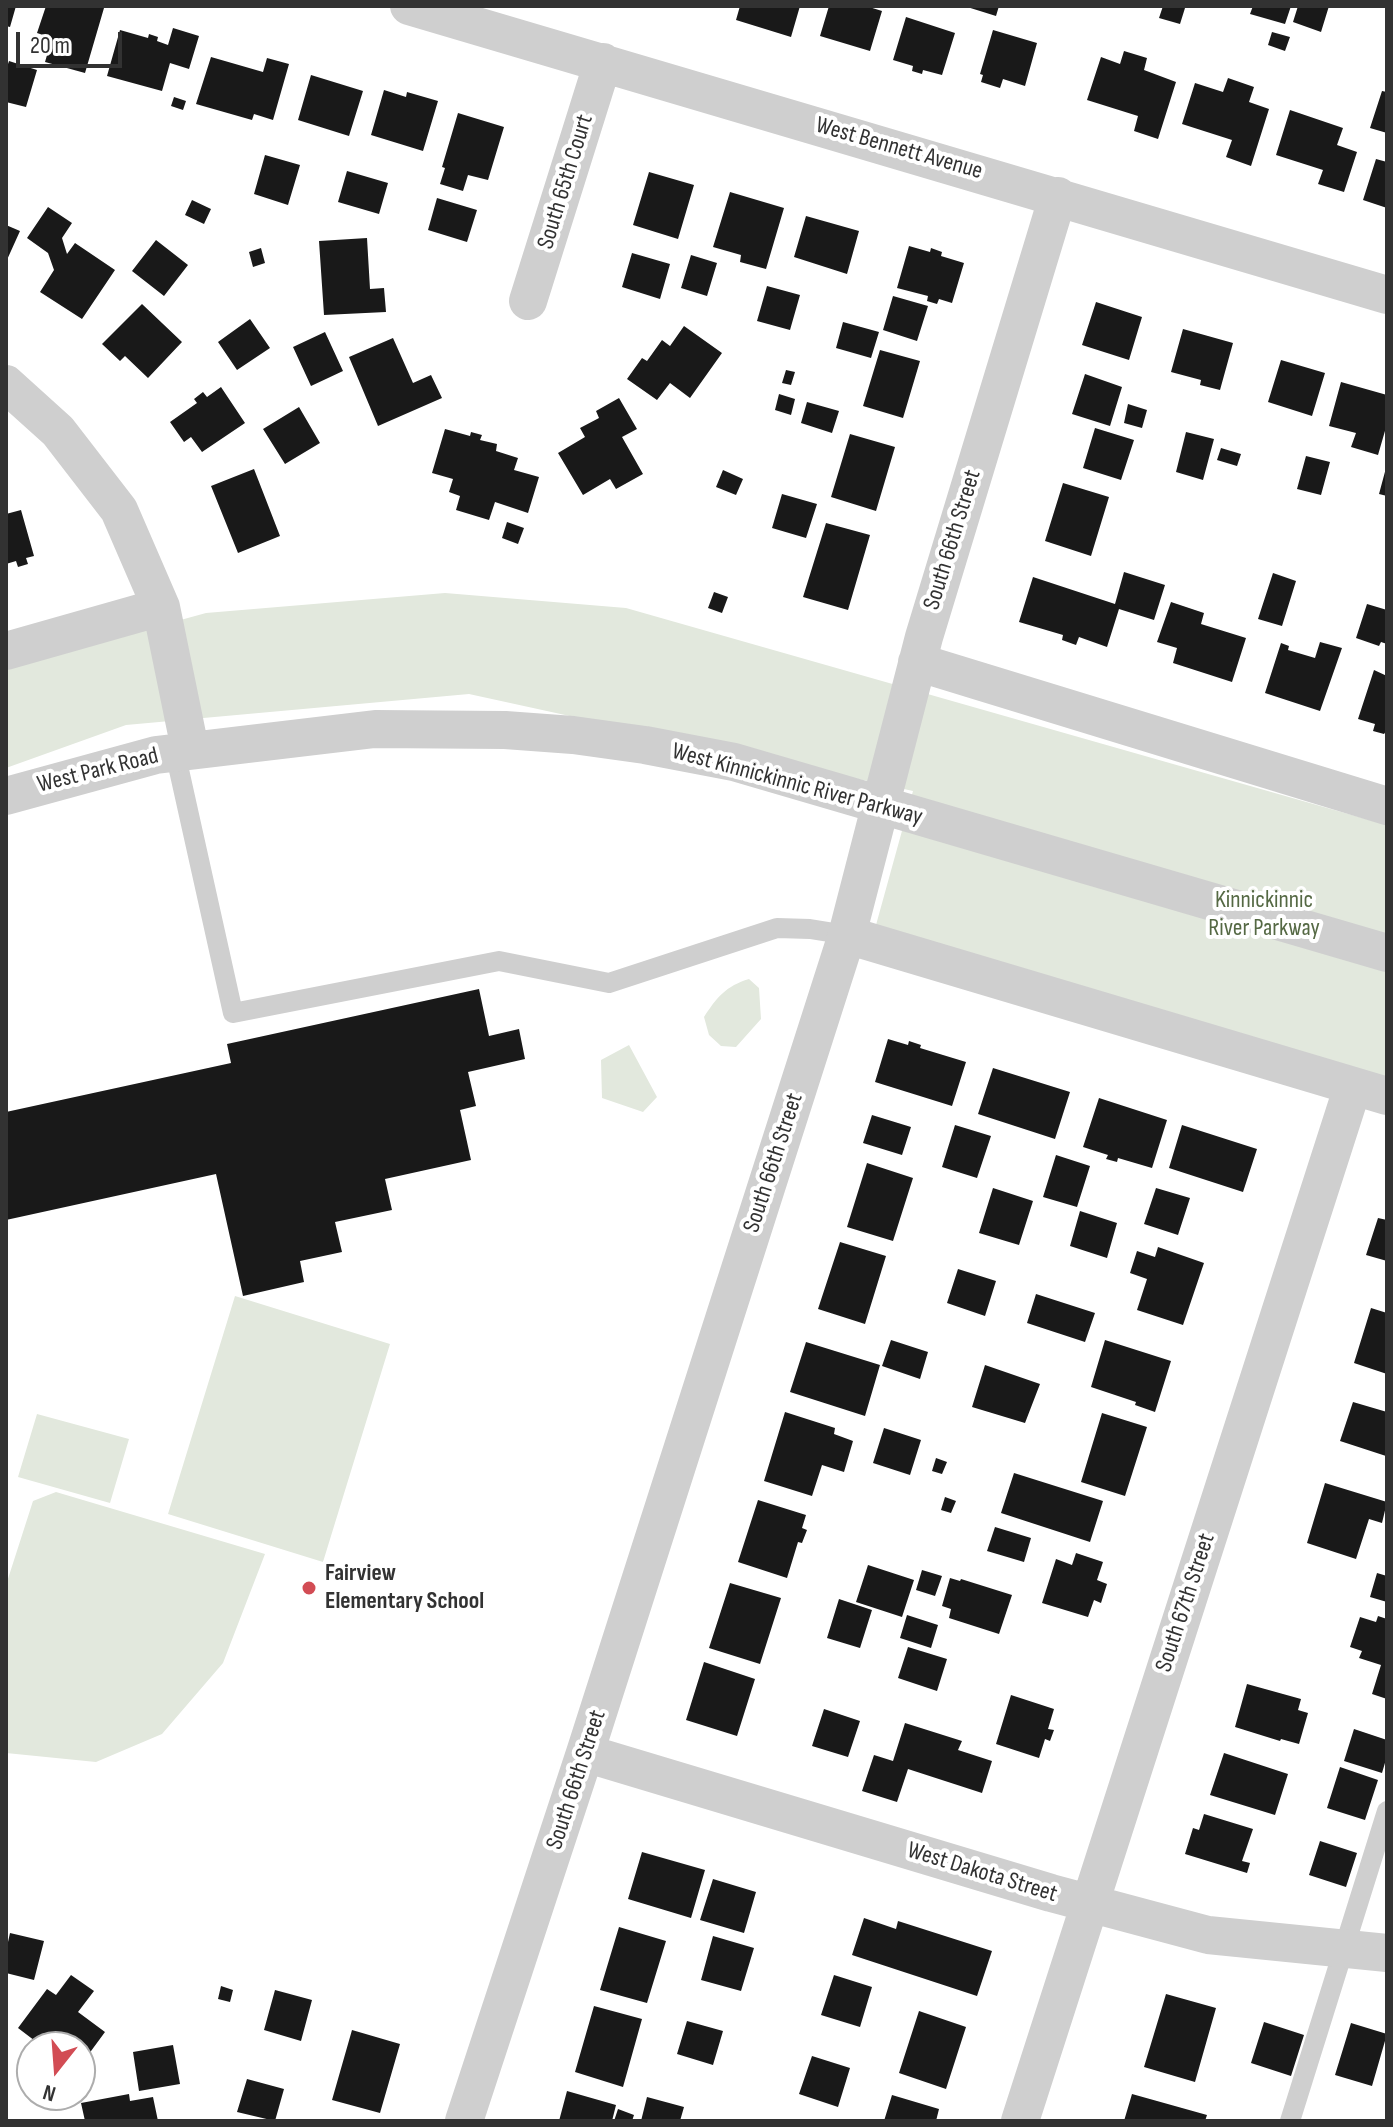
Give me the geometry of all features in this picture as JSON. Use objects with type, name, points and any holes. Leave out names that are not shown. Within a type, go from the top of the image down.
[{"type":"street","name":"West Bennett Avenue","points":[[409,6],[1387,295]]},
{"type":"street","name":"South 65th Court","points":[[528,301],[603,62]]},
{"type":"street","name":"South 66th Street","points":[[464,2121],[847,935],[917,662],[1058,196]]},
{"type":"street","points":[[6,384],[58,431],[119,510],[161,607],[183,751]]},
{"type":"street","points":[[6,651],[161,607]]},
{"type":"street","points":[[917,662],[1387,806]]},
{"type":"street","name":"West Kinnickinnic River Parkway","points":[[183,751],[375,729],[437,728],[519,731],[645,745],[734,762],[1387,953]]},
{"type":"street","name":"West Park Road","points":[[6,796],[70,777],[183,751]]},
{"type":"street","points":[[847,935],[1370,1091]]},
{"type":"street","name":"South 67th Street","points":[[1020,2121],[1090,1905],[1370,1091]]},
{"type":"street","name":"West Dakota Street","points":[[585,1753],[1090,1905],[1208,1935],[1387,1953]]},
{"type":"lane","points":[[183,751],[233,1013],[499,961],[609,983],[777,928],[847,935]]},
{"type":"lane","points":[[1290,2121],[1387,1811]]},
{"type":"green space","name":"Kinnickinnic River Parkway","points":[[445,593],[626,608],[1387,825],[1387,1078],[876,925],[913,791],[469,694],[126,725],[6,768],[6,668],[206,613]]},
{"type":"green space","points":[[749,979],[759,988],[761,1019],[736,1047],[721,1046],[709,1035],[704,1017],[723,993]]},
{"type":"green space","points":[[629,1045],[657,1097],[643,1112],[602,1098],[601,1060]]},
{"type":"green space","points":[[235,1296],[390,1344],[323,1562],[168,1514]]},
{"type":"green space","points":[[37,1414],[129,1439],[110,1503],[18,1477]]},
{"type":"green space","points":[[56,1492],[265,1554],[223,1663],[162,1734],[96,1762],[6,1753],[6,1585],[33,1501]]},
{"type":"building","points":[[6,6],[16,6],[10,27],[6,26]]},
{"type":"building","points":[[46,6],[104,8],[85,73],[45,62],[52,38],[37,33]]},
{"type":"building","points":[[740,6],[800,6],[791,37],[736,20]]},
{"type":"building","points":[[829,6],[866,6],[882,11],[870,51],[820,36]]},
{"type":"building","points":[[964,6],[999,6],[996,16]]},
{"type":"building","points":[[1163,6],[1185,8],[1180,24],[1159,18]]},
{"type":"building","points":[[1253,6],[1291,6],[1285,24],[1250,14]]},
{"type":"building","points":[[1298,6],[1329,6],[1321,32],[1293,22]]},
{"type":"building","points":[[906,17],[955,33],[942,75],[923,70],[922,74],[912,71],[913,66],[893,60]]},
{"type":"building","points":[[173,28],[199,36],[189,69],[170,63],[162,91],[107,76],[120,30],[148,38],[149,34],[168,45]]},
{"type":"building","points":[[993,30],[1037,43],[1025,86],[1003,79],[1000,88],[981,82],[983,75],[980,74]]},
{"type":"building","points":[[1272,32],[1290,37],[1285,51],[1268,45]]},
{"type":"building","points":[[1124,51],[1147,58],[1144,70],[1176,82],[1158,139],[1134,131],[1138,116],[1087,100],[1101,57],[1120,64]]},
{"type":"building","points":[[211,57],[263,72],[267,58],[289,64],[273,120],[254,114],[252,120],[196,104]]},
{"type":"building","points":[[9,61],[37,70],[26,107],[6,102]]},
{"type":"building","points":[[311,75],[363,91],[349,136],[298,120]]},
{"type":"building","points":[[1228,78],[1254,87],[1249,102],[1269,109],[1251,166],[1226,157],[1232,140],[1182,124],[1195,83],[1223,92]]},
{"type":"building","points":[[384,90],[406,97],[407,92],[438,101],[423,151],[371,135]]},
{"type":"building","points":[[1382,91],[1387,92],[1387,133],[1370,128]]},
{"type":"building","points":[[174,97],[186,101],[183,110],[171,106]]},
{"type":"building","points":[[1290,110],[1343,128],[1337,145],[1357,152],[1344,192],[1318,184],[1323,170],[1276,155]]},
{"type":"building","points":[[458,113],[504,127],[488,180],[468,175],[463,191],[440,184]]},
{"type":"building","points":[[265,155],[300,165],[288,205],[254,194]]},
{"type":"building","points":[[1376,159],[1387,162],[1387,208],[1363,200]]},
{"type":"building","points":[[347,171],[388,183],[379,214],[338,202]]},
{"type":"building","points":[[649,172],[694,185],[678,239],[633,225]]},
{"type":"building","points":[[730,192],[784,208],[766,269],[740,262],[741,255],[713,247]]},
{"type":"building","points":[[437,198],[477,210],[467,242],[428,230]]},
{"type":"building","points":[[192,200],[211,209],[204,224],[185,215]]},
{"type":"building","points":[[48,207],[72,223],[62,238],[67,254],[75,243],[115,270],[82,319],[40,292],[54,270],[48,253],[27,238]]},
{"type":"building","points":[[806,216],[859,231],[847,274],[794,257]]},
{"type":"building","points":[[6,225],[20,231],[6,262]]},
{"type":"building","points":[[367,238],[370,289],[384,288],[386,312],[324,315],[319,241]]},
{"type":"building","points":[[156,240],[188,265],[164,296],[132,271]]},
{"type":"building","points":[[909,246],[930,252],[931,248],[942,252],[941,256],[964,263],[952,303],[939,299],[937,304],[927,301],[928,296],[897,288]]},
{"type":"building","points":[[261,248],[265,263],[253,267],[249,252]]},
{"type":"building","points":[[632,253],[670,264],[660,299],[622,287]]},
{"type":"building","points":[[691,255],[717,263],[707,296],[681,288]]},
{"type":"building","points":[[767,286],[800,295],[790,330],[757,321]]},
{"type":"building","points":[[893,296],[928,306],[917,341],[883,330]]},
{"type":"building","points":[[1096,302],[1142,317],[1129,360],[1082,345]]},
{"type":"building","points":[[142,304],[182,342],[148,378],[125,356],[120,361],[102,344]]},
{"type":"building","points":[[250,319],[270,348],[237,370],[218,342]]},
{"type":"building","points":[[843,322],[879,332],[871,358],[836,348]]},
{"type":"building","points":[[684,326],[722,353],[690,398],[670,383],[657,400],[627,379],[642,358],[647,361],[662,340],[670,346]]},
{"type":"building","points":[[1183,329],[1233,343],[1220,390],[1200,385],[1201,380],[1171,372]]},
{"type":"building","points":[[325,332],[343,371],[311,386],[293,347]]},
{"type":"building","points":[[393,338],[413,383],[431,375],[442,398],[378,426],[349,357]]},
{"type":"building","points":[[880,350],[920,361],[903,418],[863,406]]},
{"type":"building","points":[[1281,360],[1325,373],[1312,416],[1268,402]]},
{"type":"building","points":[[786,370],[795,372],[791,385],[782,383]]},
{"type":"building","points":[[1085,374],[1122,387],[1110,426],[1072,414]]},
{"type":"building","points":[[1341,382],[1387,395],[1387,424],[1378,455],[1351,447],[1356,433],[1329,426]]},
{"type":"building","points":[[221,387],[245,423],[202,452],[191,437],[184,442],[170,422],[197,403],[194,399],[203,392],[207,397]]},
{"type":"building","points":[[779,394],[795,399],[791,415],[775,410]]},
{"type":"building","points":[[619,398],[637,429],[622,437],[643,474],[616,489],[610,479],[583,495],[558,453],[585,437],[580,428],[599,418],[596,411]]},
{"type":"building","points":[[807,402],[839,411],[832,433],[801,423]]},
{"type":"building","points":[[1128,404],[1147,410],[1142,428],[1124,423]]},
{"type":"building","points":[[299,407],[320,443],[285,464],[263,429]]},
{"type":"building","points":[[1095,428],[1134,440],[1121,480],[1083,468]]},
{"type":"building","points":[[445,429],[470,436],[471,432],[482,435],[480,440],[497,444],[496,451],[518,458],[514,470],[539,477],[528,513],[495,502],[489,520],[456,510],[460,496],[449,492],[453,479],[432,473]]},
{"type":"building","points":[[1186,432],[1214,439],[1203,480],[1176,472]]},
{"type":"building","points":[[850,434],[895,447],[876,511],[831,497]]},
{"type":"building","points":[[1221,448],[1241,454],[1237,466],[1217,460]]},
{"type":"building","points":[[1306,456],[1330,462],[1321,495],[1297,489]]},
{"type":"building","points":[[1387,468],[1387,496],[1379,494]]},
{"type":"building","points":[[254,469],[280,536],[238,553],[211,486]]},
{"type":"building","points":[[723,470],[743,479],[736,495],[716,487]]},
{"type":"building","points":[[1063,483],[1109,497],[1091,556],[1045,541]]},
{"type":"building","points":[[782,494],[817,504],[806,538],[772,528]]},
{"type":"building","points":[[21,510],[34,556],[26,558],[28,564],[18,567],[16,561],[6,564],[6,514]]},
{"type":"building","points":[[507,522],[524,528],[518,544],[502,538]]},
{"type":"building","points":[[826,523],[870,535],[848,610],[803,597]]},
{"type":"building","points":[[1124,572],[1165,585],[1154,620],[1119,609],[1107,647],[1079,637],[1076,645],[1062,640],[1063,635],[1019,622],[1033,577],[1115,604]]},
{"type":"building","points":[[1273,573],[1296,581],[1282,626],[1258,619]]},
{"type":"building","points":[[714,592],[728,597],[722,613],[708,608]]},
{"type":"building","points":[[1171,602],[1204,613],[1201,624],[1246,638],[1232,682],[1173,663],[1177,648],[1157,642]]},
{"type":"building","points":[[1367,604],[1387,610],[1387,644],[1381,642],[1379,646],[1356,638]]},
{"type":"building","points":[[1320,642],[1342,648],[1320,711],[1265,693],[1281,643],[1289,646],[1288,650],[1315,658]]},
{"type":"building","points":[[1374,670],[1387,676],[1387,730],[1384,734],[1373,731],[1375,724],[1358,719]]},
{"type":"building","points":[[479,989],[489,1036],[519,1029],[525,1059],[468,1072],[476,1106],[460,1110],[471,1160],[385,1179],[392,1210],[335,1222],[342,1252],[300,1261],[304,1282],[243,1296],[216,1174],[6,1220],[6,1112],[231,1063],[227,1044]]},
{"type":"building","points":[[888,1039],[908,1045],[909,1041],[921,1045],[920,1048],[966,1062],[952,1106],[875,1082]]},
{"type":"building","points":[[993,1068],[1070,1092],[1055,1139],[978,1114]]},
{"type":"building","points":[[1099,1098],[1167,1120],[1152,1168],[1118,1158],[1117,1162],[1106,1159],[1108,1155],[1083,1147]]},
{"type":"building","points":[[872,1115],[911,1127],[902,1155],[863,1143]]},
{"type":"building","points":[[955,1125],[991,1136],[977,1178],[942,1167]]},
{"type":"building","points":[[1182,1125],[1257,1149],[1243,1192],[1169,1168]]},
{"type":"building","points":[[1056,1155],[1090,1166],[1077,1207],[1043,1197]]},
{"type":"building","points":[[867,1163],[913,1178],[893,1241],[847,1227]]},
{"type":"building","points":[[993,1188],[1033,1201],[1019,1245],[979,1233]]},
{"type":"building","points":[[1156,1188],[1190,1198],[1178,1235],[1144,1224]]},
{"type":"building","points":[[1080,1211],[1117,1223],[1107,1258],[1070,1246]]},
{"type":"building","points":[[1378,1218],[1387,1220],[1387,1261],[1366,1255]]},
{"type":"building","points":[[840,1242],[886,1256],[865,1324],[818,1309]]},
{"type":"building","points":[[1158,1247],[1204,1263],[1183,1325],[1137,1310],[1147,1279],[1130,1273],[1137,1251],[1155,1257]]},
{"type":"building","points":[[958,1269],[996,1281],[985,1316],[947,1303]]},
{"type":"building","points":[[1036,1294],[1095,1313],[1085,1342],[1027,1323]]},
{"type":"building","points":[[1371,1308],[1387,1313],[1387,1374],[1354,1363]]},
{"type":"building","points":[[891,1340],[928,1352],[920,1379],[882,1366]]},
{"type":"building","points":[[1105,1340],[1171,1361],[1155,1412],[1135,1405],[1136,1402],[1091,1387]]},
{"type":"building","points":[[806,1342],[880,1365],[865,1416],[790,1392]]},
{"type":"building","points":[[985,1365],[1040,1384],[1025,1423],[972,1407]]},
{"type":"building","points":[[1353,1402],[1387,1412],[1386,1456],[1340,1441]]},
{"type":"building","points":[[785,1412],[835,1428],[834,1434],[853,1441],[844,1472],[822,1465],[812,1496],[764,1481]]},
{"type":"building","points":[[1102,1413],[1147,1427],[1125,1496],[1081,1482]]},
{"type":"building","points":[[884,1428],[921,1440],[910,1475],[873,1463]]},
{"type":"building","points":[[936,1458],[947,1462],[942,1474],[932,1471]]},
{"type":"building","points":[[1014,1473],[1103,1501],[1090,1542],[1001,1513]]},
{"type":"building","points":[[1325,1483],[1387,1502],[1382,1523],[1369,1519],[1356,1559],[1307,1543]]},
{"type":"building","points":[[945,1497],[956,1501],[951,1513],[941,1510]]},
{"type":"building","points":[[758,1500],[806,1515],[802,1528],[807,1530],[802,1543],[798,1542],[787,1578],[738,1562]]},
{"type":"building","points":[[995,1527],[1031,1538],[1024,1562],[987,1551]]},
{"type":"building","points":[[1076,1553],[1103,1562],[1097,1580],[1107,1584],[1101,1603],[1094,1600],[1088,1617],[1042,1603],[1056,1559],[1072,1565]]},
{"type":"building","points":[[868,1565],[914,1580],[902,1617],[856,1602]]},
{"type":"building","points":[[922,1570],[942,1576],[935,1596],[916,1590]]},
{"type":"building","points":[[1377,1573],[1387,1576],[1387,1602],[1370,1597]]},
{"type":"building","points":[[950,1578],[1012,1595],[999,1634],[949,1618],[951,1609],[942,1606]]},
{"type":"building","points":[[730,1583],[781,1598],[760,1664],[709,1648]]},
{"type":"building","points":[[839,1599],[872,1610],[860,1648],[827,1638]]},
{"type":"building","points":[[907,1615],[938,1625],[931,1648],[900,1638]]},
{"type":"building","points":[[1378,1616],[1387,1619],[1387,1699],[1372,1694],[1381,1665],[1359,1658],[1362,1651],[1350,1647],[1360,1617],[1376,1622]]},
{"type":"building","points":[[908,1647],[947,1659],[937,1691],[898,1678]]},
{"type":"building","points":[[704,1662],[755,1679],[737,1736],[686,1720]]},
{"type":"building","points":[[1247,1684],[1301,1699],[1298,1710],[1308,1713],[1299,1744],[1235,1727]]},
{"type":"building","points":[[1011,1695],[1054,1709],[1048,1729],[1054,1730],[1050,1741],[1045,1739],[1039,1758],[996,1744]]},
{"type":"building","points":[[824,1709],[860,1721],[848,1757],[812,1746]]},
{"type":"building","points":[[905,1723],[962,1741],[958,1750],[992,1761],[982,1793],[908,1769],[897,1802],[862,1791],[874,1755],[893,1761]]},
{"type":"building","points":[[1354,1729],[1387,1740],[1382,1773],[1344,1761]]},
{"type":"building","points":[[1224,1753],[1288,1774],[1275,1815],[1210,1795]]},
{"type":"building","points":[[1340,1767],[1378,1780],[1365,1820],[1327,1808]]},
{"type":"building","points":[[1204,1814],[1253,1829],[1242,1861],[1250,1863],[1247,1873],[1185,1854],[1193,1828],[1199,1830]]},
{"type":"building","points":[[1320,1841],[1357,1853],[1346,1887],[1309,1875]]},
{"type":"building","points":[[642,1852],[705,1870],[691,1918],[628,1899]]},
{"type":"building","points":[[713,1879],[756,1892],[744,1933],[700,1920]]},
{"type":"building","points":[[864,1918],[896,1929],[898,1921],[992,1951],[977,1996],[852,1955]]},
{"type":"building","points":[[619,1927],[666,1941],[647,2003],[600,1990]]},
{"type":"building","points":[[10,1933],[44,1941],[34,1980],[6,1973]]},
{"type":"building","points":[[713,1936],[754,1948],[741,1991],[701,1980]]},
{"type":"building","points":[[71,1975],[94,1991],[78,2012],[105,2032],[96,2044],[96,2031],[22,2031],[18,2028],[47,1989],[56,1995]]},
{"type":"building","points":[[834,1975],[872,1987],[860,2027],[821,2015]]},
{"type":"building","points":[[221,1986],[233,1990],[230,2002],[218,1999]]},
{"type":"building","points":[[275,1990],[312,2000],[301,2041],[264,2030]]},
{"type":"building","points":[[1166,1994],[1216,2008],[1195,2082],[1144,2067]]},
{"type":"building","points":[[594,2006],[642,2019],[623,2087],[575,2072]]},
{"type":"building","points":[[919,2011],[966,2027],[946,2089],[899,2073]]},
{"type":"building","points":[[687,2021],[723,2031],[713,2065],[677,2054]]},
{"type":"building","points":[[1264,2022],[1304,2035],[1291,2076],[1251,2063]]},
{"type":"building","points":[[1351,2023],[1387,2034],[1372,2086],[1335,2075]]},
{"type":"building","points":[[352,2030],[400,2044],[380,2113],[332,2100]]},
{"type":"building","points":[[173,2045],[180,2084],[139,2091],[133,2052]]},
{"type":"building","points":[[812,2056],[850,2068],[838,2107],[799,2094]]},
{"type":"building","points":[[247,2079],[284,2089],[275,2121],[237,2112]]},
{"type":"building","points":[[567,2091],[616,2105],[612,2121],[559,2121]]},
{"type":"building","points":[[129,2094],[130,2101],[153,2097],[158,2121],[85,2121],[83,2111],[96,2111],[96,2100]]},
{"type":"building","points":[[1132,2094],[1207,2115],[1205,2121],[1124,2121]]},
{"type":"building","points":[[892,2095],[939,2109],[936,2121],[884,2121]]},
{"type":"building","points":[[647,2097],[684,2107],[680,2121],[641,2121]]},
{"type":"building","points":[[618,2109],[634,2115],[632,2121],[614,2121]]},
{"type":"place","name":"Fairview Elementary School","points":[[309,1588]]}]
